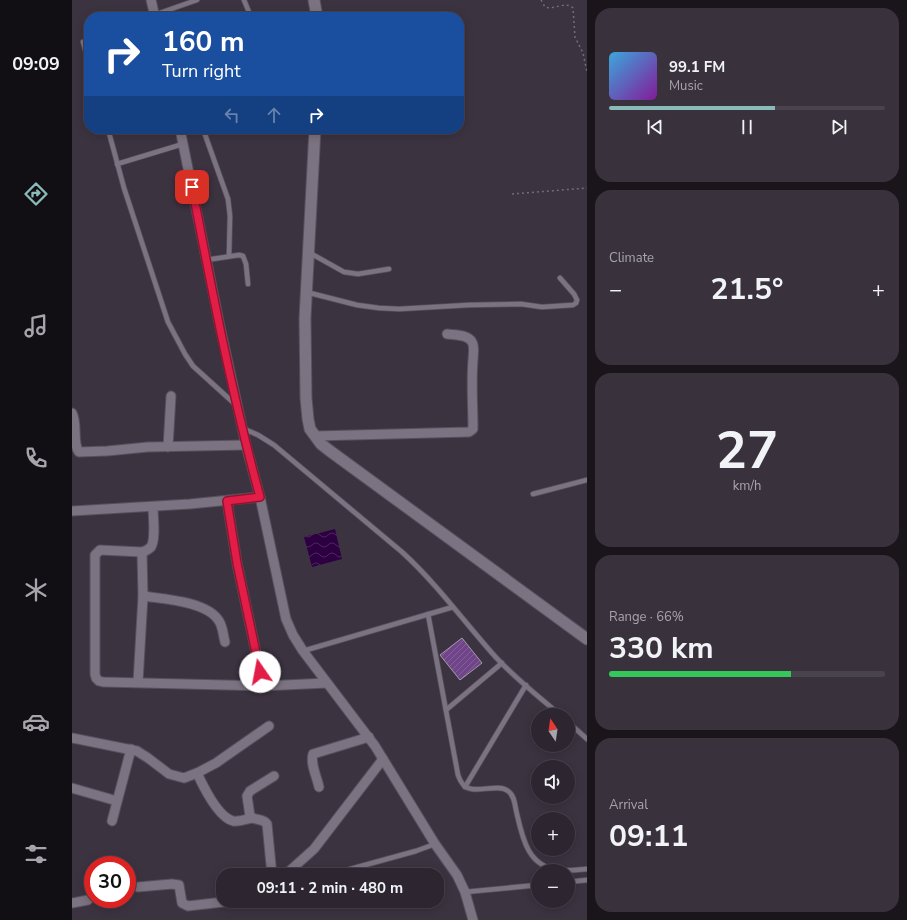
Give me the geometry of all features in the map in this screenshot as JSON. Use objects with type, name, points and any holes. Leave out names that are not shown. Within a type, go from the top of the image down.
[{"type":"street","points":[[151,0],[153,12]]},
{"type":"street","points":[[314,0],[316,12]]},
{"type":"street","points":[[181,134],[237,406],[260,497],[282,606],[293,635],[303,651],[369,737],[384,759],[435,844],[457,875],[465,892],[473,920]]},
{"type":"street","points":[[315,134],[306,292],[305,343],[308,419],[314,436],[330,451],[587,639]]},
{"type":"street","points":[[314,436],[469,432],[473,428],[472,377],[474,348],[472,341],[468,338],[462,335],[446,334]]},
{"type":"street","points":[[168,447],[171,396]]},
{"type":"street","points":[[72,413],[74,419],[74,445],[79,452],[168,447],[246,445]]},
{"type":"street","points":[[72,512],[153,507],[260,497]]},
{"type":"street","points":[[227,501],[237,563],[263,686]]},
{"type":"street","points":[[153,507],[153,540],[152,546],[148,550],[142,552],[100,550],[96,555],[94,656],[96,678],[103,682],[168,684],[263,686],[327,683]]},
{"type":"street","points":[[138,682],[143,596],[142,552]]},
{"type":"street","points":[[143,596],[191,603],[203,608],[219,620],[225,642]]},
{"type":"street","points":[[72,738],[130,749],[143,754],[169,774],[184,778],[216,763],[269,726]]},
{"type":"street","points":[[319,787],[312,758],[313,754],[369,737]]},
{"type":"street","points":[[112,821],[130,749]]},
{"type":"street","points":[[293,868],[314,849],[384,759]]},
{"type":"street","points":[[197,773],[209,798],[227,818],[237,821],[252,818],[264,820],[267,824],[271,868]]},
{"type":"street","points":[[252,818],[249,813],[247,800],[249,793],[274,776]]},
{"type":"street","points":[[72,788],[118,801]]},
{"type":"street","points":[[138,887],[172,884],[179,885],[182,903],[188,906],[216,903]]},
{"type":"street","points":[[72,903],[84,901]]},
{"type":"lane","points":[[165,12],[197,0]]},
{"type":"lane","points":[[244,0],[249,12]]},
{"type":"lane","points":[[109,134],[117,164],[168,322],[193,366],[237,406]]},
{"type":"lane","points":[[205,134],[228,199],[230,216],[229,256]]},
{"type":"lane","points":[[117,164],[183,144]]},
{"type":"lane","points":[[308,252],[344,272],[358,274],[389,269]]},
{"type":"lane","points":[[206,260],[239,254],[243,256],[246,264],[248,284]]},
{"type":"lane","points":[[306,292],[357,305],[399,309],[470,304],[521,304],[542,307],[573,305],[576,303],[576,297],[560,278]]},
{"type":"lane","points":[[242,428],[258,435],[274,445],[402,552],[419,568],[502,663],[552,708]]},
{"type":"lane","points":[[533,494],[587,480]]},
{"type":"lane","points":[[303,651],[453,607]]},
{"type":"lane","points":[[428,614],[458,775],[462,783],[465,787],[472,789],[498,788],[505,789],[510,792],[514,799],[523,840],[528,850],[544,866],[556,870],[587,869]]},
{"type":"lane","points":[[446,710],[502,663]]},
{"type":"lane","points":[[465,787],[526,685]]},
{"type":"lane","points":[[575,728],[587,739]]},
{"type":"lane","points":[[357,868],[435,844]]},
{"type":"lane","points":[[575,881],[587,880]]},
{"type":"lane","points":[[465,892],[531,886]]},
{"type":"path","points":[[541,0],[545,7],[549,8],[566,5],[572,8],[575,37],[583,53],[587,72]]},
{"type":"path","points":[[512,194],[587,188]]},
{"type":"water","points":[[335,529],[342,559],[312,567],[304,537]]},
{"type":"building","points":[[462,638],[482,663],[460,680],[440,655]]},
{"type":"route","points":[[192,187],[219,322],[246,445],[260,497],[227,501],[237,563],[260,672]]}]
